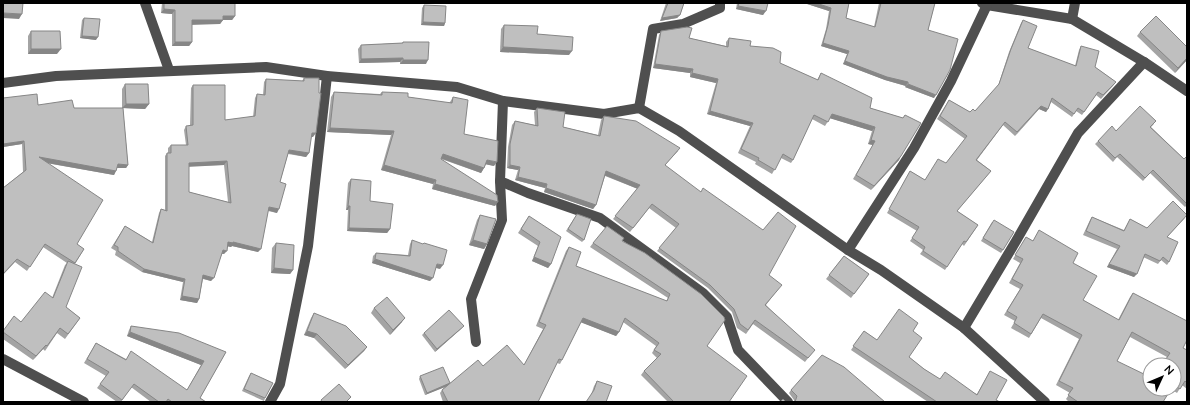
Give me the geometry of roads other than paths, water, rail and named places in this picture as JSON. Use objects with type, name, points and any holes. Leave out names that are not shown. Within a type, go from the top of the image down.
[{"type":"street","points":[[145,3],[169,70]]},
{"type":"street","points":[[639,108],[653,29],[683,24],[720,8],[720,3]]},
{"type":"street","points":[[1072,19],[1075,3]]},
{"type":"street","points":[[848,250],[914,148],[951,81],[984,4],[1072,19],[1144,62],[1187,91]]},
{"type":"street","points":[[964,328],[1016,242],[1078,132],[1144,62]]},
{"type":"street","points":[[3,83],[56,76],[266,66],[327,76],[457,87],[502,101],[604,114],[639,108],[679,131],[848,250],[881,270],[964,328],[1045,402]]},
{"type":"street","points":[[270,402],[280,384],[308,246],[327,76]]},
{"type":"street","points":[[476,342],[471,299],[502,220],[500,181],[502,101]]},
{"type":"street","points":[[500,181],[528,193],[600,218],[703,293],[727,316],[738,350],[788,402]]},
{"type":"street","points":[[3,359],[84,402]]}]
